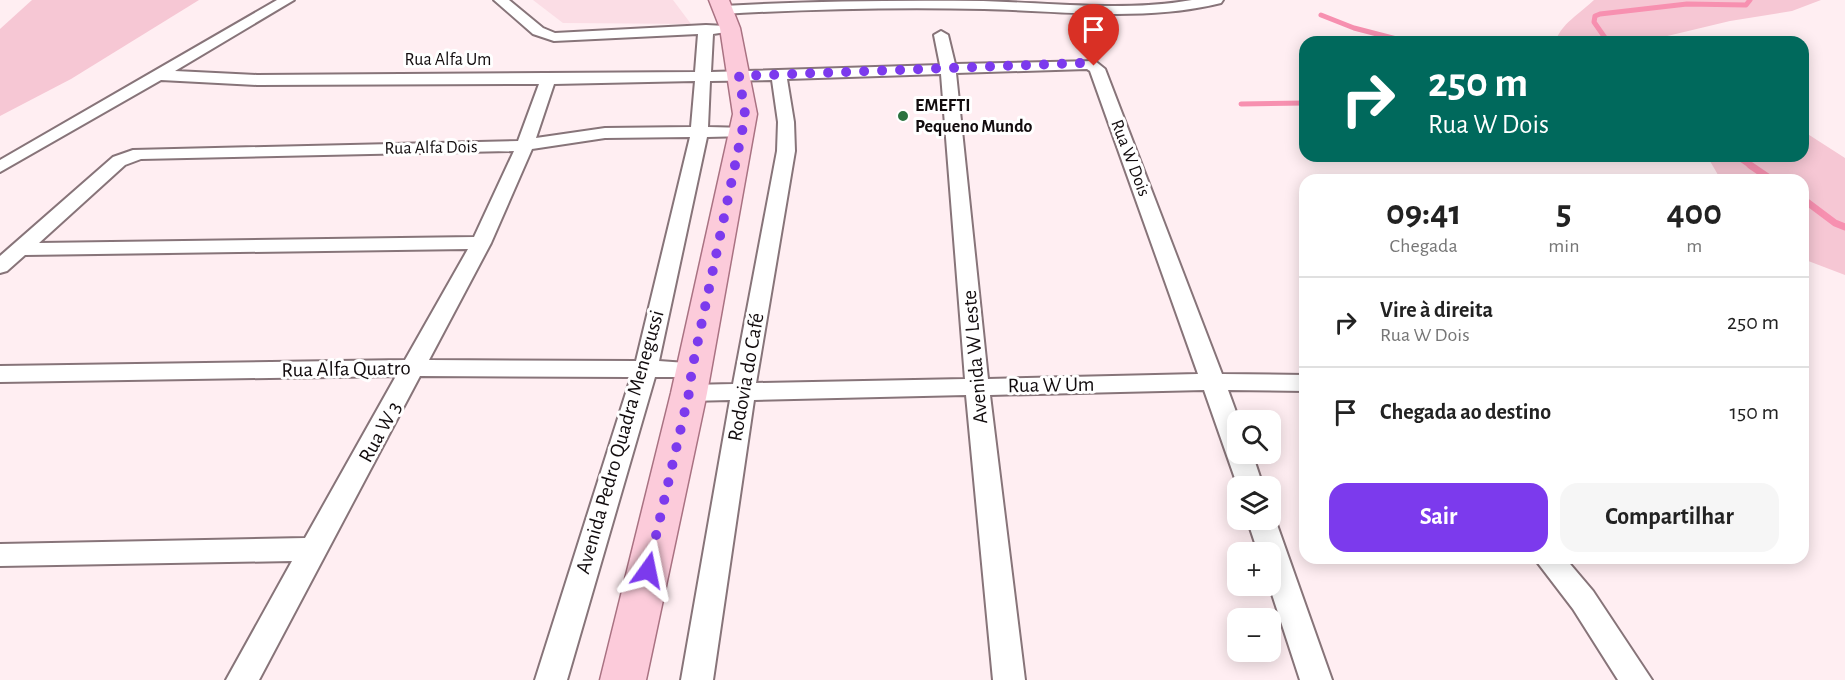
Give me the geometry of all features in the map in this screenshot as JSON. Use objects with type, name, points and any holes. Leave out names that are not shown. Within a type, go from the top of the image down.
[{"type":"main road","points":[[623,680],[690,381],[745,114],[739,76],[719,17]]},
{"type":"street","points":[[0,166],[287,0]]},
{"type":"street","points":[[501,0],[538,31],[554,37],[789,6],[974,5],[1118,10],[1152,9],[1216,0]]},
{"type":"street","name":"Avenida Pedro Quadra Menegussi","points":[[551,680],[645,370],[699,133],[702,77],[719,17]]},
{"type":"street","name":"Avenida W Leste","points":[[942,35],[948,69],[977,386],[1009,680]]},
{"type":"street","name":"Rua W Dois","points":[[739,76],[1083,63],[1097,69],[1227,419]]},
{"type":"street","name":"Rua Alfa Um","points":[[157,75],[256,80],[739,76]]},
{"type":"street","name":"Rodovia do Café","points":[[697,680],[743,392],[786,151],[786,122],[779,75]]},
{"type":"street","name":"Rua W 3","points":[[242,680],[316,549],[481,243],[525,146],[548,79]]},
{"type":"street","name":"Rua Alfa Dois","points":[[21,249],[119,161],[139,154],[525,146],[574,135],[742,132]]},
{"type":"street","points":[[0,267],[21,249],[481,243]]},
{"type":"street","name":"Rua Alfa Quatro","points":[[0,374],[414,368],[645,370],[690,381]]},
{"type":"street","name":"Rua W Um","points":[[690,381],[743,392],[1214,382],[1299,383]]},
{"type":"street","points":[[1265,530],[1316,680]]},
{"type":"street","points":[[0,555],[316,549]]},
{"type":"street","points":[[1553,564],[1583,600],[1636,680]]},
{"type":"shaded area","points":[[32,0],[199,0],[71,79],[0,116],[0,29]]},
{"type":"shaded area","points":[[533,0],[673,0],[691,24],[563,23]]},
{"type":"shaded area","points":[[1594,0],[1821,0],[1792,11],[1730,21],[1667,36],[1558,36],[1566,25]]},
{"type":"shaded area","points":[[1809,135],[1845,158],[1845,275],[1809,261],[1809,174],[1718,174],[1710,162],[1809,162]]},
{"type":"waterway","points":[[1604,36],[1594,22],[1595,16],[1600,14],[1687,4],[1746,5],[1750,0]]},
{"type":"waterway","points":[[1321,15],[1354,28],[1385,36]]},
{"type":"waterway","points":[[1241,104],[1299,103]]},
{"type":"waterway","points":[[1745,162],[1752,167]]},
{"type":"waterway","points":[[1750,165],[1763,174]]},
{"type":"waterway","points":[[1809,204],[1835,223],[1845,227]]},
{"type":"place","name":"EMEFTI Pequeno Mundo","points":[[903,116]]},
{"type":"route","points":[[648,570],[689,393],[692,369],[742,132],[745,114],[739,76],[1083,63],[1094,66]]}]
